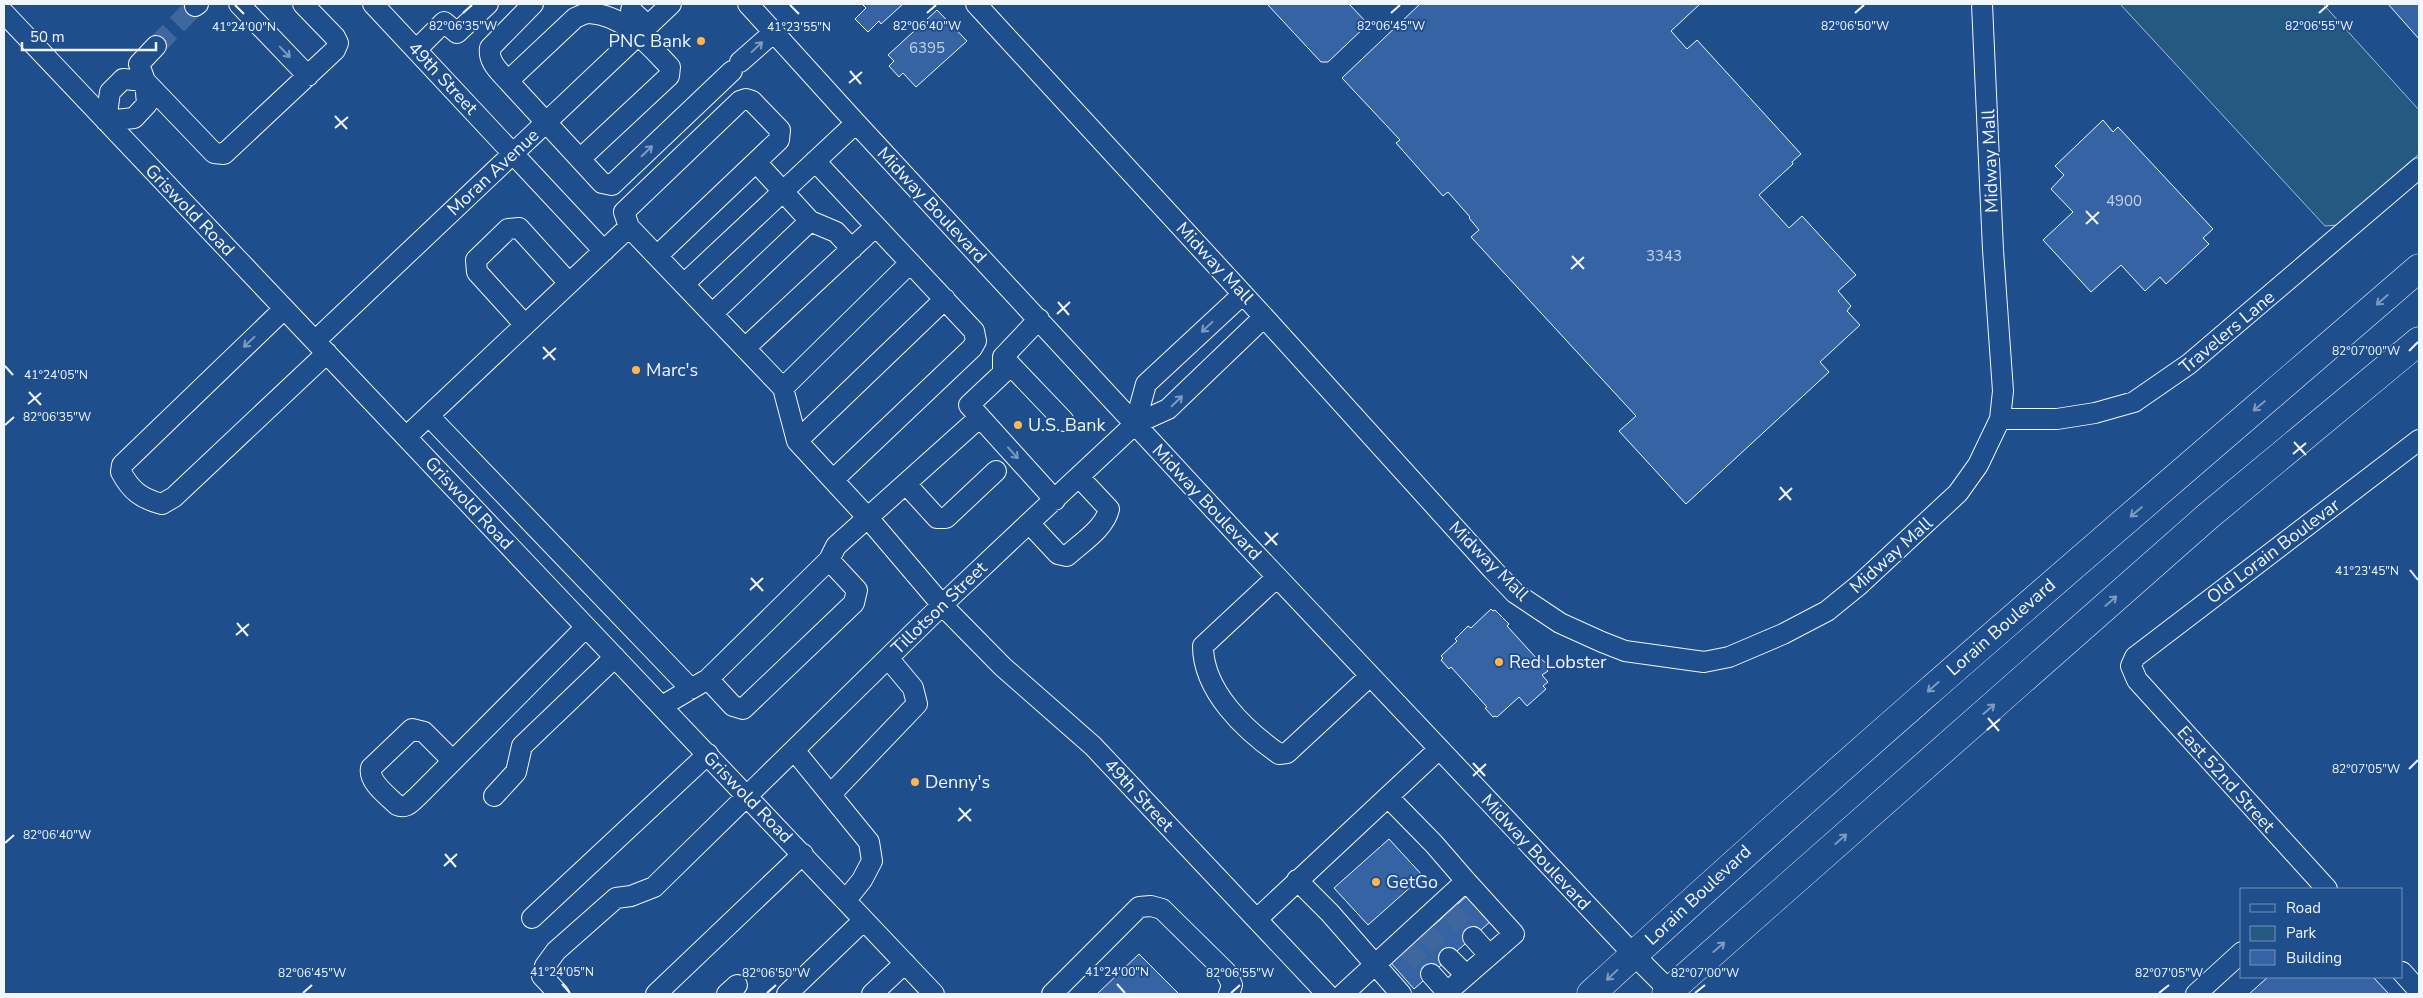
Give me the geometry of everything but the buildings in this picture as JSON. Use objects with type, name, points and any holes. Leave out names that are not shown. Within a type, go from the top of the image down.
[{"type":"highway","name":"Lorain Boulevard","points":[[1591,994],[1762,837],[2021,609],[2419,268]]},
{"type":"highway","points":[[1669,993],[2207,517],[2419,341]]},
{"type":"street","points":[[240,4],[308,76]]},
{"type":"street","points":[[156,46],[139,64],[145,82],[148,104],[134,118],[106,121],[110,92],[122,79],[145,82],[214,153],[224,154],[335,50],[338,43],[303,4]]},
{"type":"street","name":"49th Street","points":[[373,4],[604,251]]},
{"type":"street","points":[[416,50],[444,22],[457,33],[488,4]]},
{"type":"street","points":[[532,4],[490,48],[489,55],[508,81],[602,183],[612,185],[774,32]]},
{"type":"street","name":"Moran Avenue","points":[[284,309],[122,466],[121,472],[135,493],[146,500],[162,504],[174,497],[513,153],[671,4]]},
{"type":"street","name":"Midway Boulevard","points":[[748,4],[1277,577],[1669,993]]},
{"type":"street","name":"Midway Mall","points":[[976,4],[1515,593],[1560,623],[1625,651],[1693,662],[1704,662],[1729,656],[1783,634],[1827,611],[1859,585],[1958,493],[1978,465],[2000,419],[2003,391],[1993,250],[1982,4]]},
{"type":"street","points":[[580,159],[668,76],[670,67],[631,10]]},
{"type":"street","points":[[508,81],[575,18],[588,12],[643,30]]},
{"type":"street","name":"Griswold Road","points":[[4,13],[934,994]]},
{"type":"street","points":[[657,256],[781,136],[780,130],[746,99],[740,101],[624,212],[629,227],[783,388],[797,441],[944,299]]},
{"type":"street","points":[[684,284],[856,123]]},
{"type":"street","points":[[815,161],[974,330],[976,341],[972,348],[833,480]]},
{"type":"street","points":[[756,162],[810,221],[836,232],[852,249]]},
{"type":"street","name":"Travelers Lane","points":[[2000,419],[2058,419],[2095,413],[2134,402],[2189,364],[2419,168]]},
{"type":"street","points":[[712,314],[810,221]]},
{"type":"street","points":[[745,348],[876,226]]},
{"type":"street","points":[[406,437],[629,227]]},
{"type":"street","points":[[525,325],[477,272],[476,260],[508,229],[519,228],[569,283]]},
{"type":"street","points":[[783,388],[910,263]]},
{"type":"street","points":[[1135,424],[1146,384],[1243,294]]},
{"type":"street","name":"Tillotson Street","points":[[559,994],[542,976],[545,966],[556,951],[616,898],[631,896],[654,887],[942,605],[1029,523],[1135,424],[1168,409],[1264,317]]},
{"type":"street","points":[[1039,320],[1003,357],[1003,373],[970,405],[1054,500]]},
{"type":"street","points":[[1003,357],[1064,421]]},
{"type":"street","points":[[428,416],[700,684],[734,706],[743,709],[854,603],[857,590],[829,560]]},
{"type":"street","points":[[662,706],[700,684],[829,560],[836,546],[980,417]]},
{"type":"street","name":"Old Lorain Boulevar","points":[[2131,666],[2135,657],[2419,440]]},
{"type":"street","name":"49th Street","points":[[797,441],[868,518],[942,605],[1003,667],[1093,746],[1330,994]]},
{"type":"street","points":[[906,484],[937,518],[946,518],[996,471]]},
{"type":"street","points":[[1029,523],[1058,554],[1067,556],[1084,541],[1106,519],[1108,509],[1079,477]]},
{"type":"street","points":[[1277,577],[1203,646],[1203,660],[1212,682],[1226,705],[1258,738],[1279,754],[1287,753],[1370,676]]},
{"type":"street","points":[[453,761],[586,627]]},
{"type":"street","points":[[494,796],[516,772],[522,746],[615,657]]},
{"type":"street","points":[[831,794],[917,704],[913,688],[888,658]]},
{"type":"street","name":"East 52nd Street","points":[[2131,666],[2137,680],[2320,887]]},
{"type":"street","points":[[1257,919],[1439,749]]},
{"type":"street","points":[[794,750],[869,842],[872,861],[862,880],[846,900]]},
{"type":"street","points":[[532,918],[708,754]]},
{"type":"street","points":[[1388,797],[1434,844],[1514,934],[1446,993],[1431,974]]},
{"type":"street","points":[[656,994],[803,854]]},
{"type":"street","points":[[1297,880],[1330,913],[1401,994]]},
{"type":"street","points":[[1330,994],[1404,945],[1446,907],[1466,881]]},
{"type":"street","points":[[1052,994],[1139,908],[1152,906],[1162,909],[1226,972],[1232,985],[1230,994]]},
{"type":"street","points":[[787,994],[864,920]]},
{"type":"street","points":[[1473,937],[1489,955]]},
{"type":"street","points":[[2196,994],[2240,954]]},
{"type":"street","points":[[1449,958],[1466,975]]},
{"type":"street","points":[[872,994],[905,963]]},
{"type":"street","points":[[2403,973],[2419,991]]},
{"type":"green space","points":[[2120,4],[2323,4],[2419,110],[2419,154],[2338,225],[2325,226]]},
{"type":"tunnel","points":[[156,46],[195,6]]},
{"type":"tunnel","points":[[1450,911],[1473,937]]},
{"type":"tunnel","points":[[1426,932],[1449,958]]},
{"type":"tunnel","points":[[1407,948],[1431,974]]},
{"type":"place","name":"PNC Bank","points":[[701,41]]},
{"type":"place","name":"Marc's","points":[[636,370]]},
{"type":"place","name":"U.S. Bank","points":[[1018,425]]},
{"type":"place","name":"Red Lobster","points":[[1499,662]]},
{"type":"place","name":"Denny's","points":[[915,782]]},
{"type":"place","name":"GetGo","points":[[1376,882]]}]
